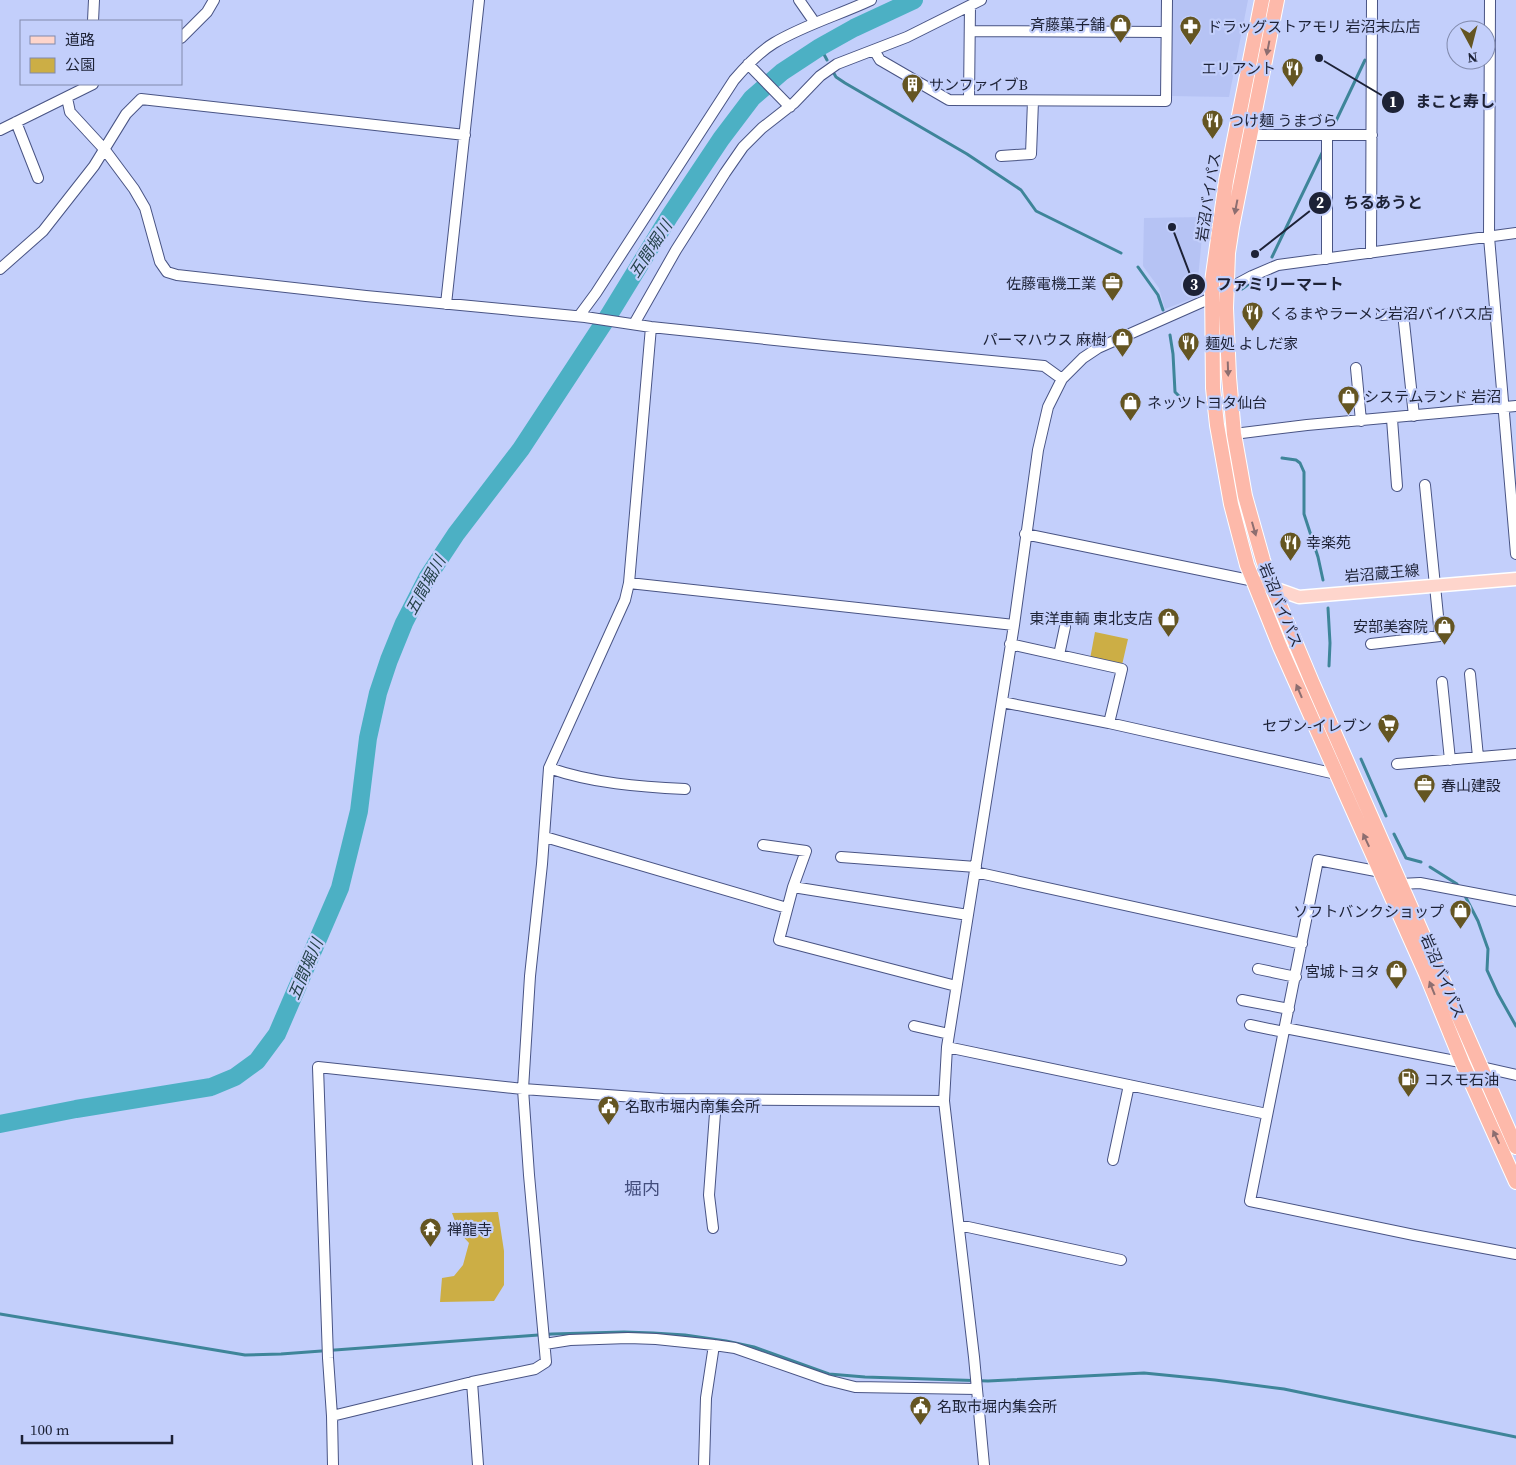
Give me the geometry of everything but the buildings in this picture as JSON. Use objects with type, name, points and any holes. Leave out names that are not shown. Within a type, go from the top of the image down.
[{"type":"highway","name":"岩沼バイパス","points":[[1262,0],[1226,182],[1214,258],[1211,298],[1213,388],[1220,443],[1231,504],[1247,565],[1284,656],[1426,974],[1462,1062],[1516,1182]]},
{"type":"highway","name":"岩沼バイパス","points":[[1277,0],[1228,252],[1229,377],[1234,434],[1245,496],[1273,589],[1516,1147]]},
{"type":"main road","name":"岩沼蔵王線","points":[[1254,581],[1299,597],[1516,579]]},
{"type":"street","points":[[93,20],[94,0]]},
{"type":"street","points":[[182,37],[207,12],[214,0]]},
{"type":"street","points":[[446,304],[479,0]]},
{"type":"street","points":[[799,0],[815,23]]},
{"type":"street","points":[[582,317],[734,80],[774,43],[870,0]]},
{"type":"street","points":[[632,324],[676,250],[743,147],[762,128],[787,105],[810,88],[820,76],[837,64],[907,37],[981,0]]},
{"type":"street","points":[[874,50],[880,60],[949,100],[1166,101],[1166,0]]},
{"type":"street","points":[[1371,253],[1372,0]]},
{"type":"street","points":[[1490,0],[1489,237],[1516,554]]},
{"type":"street","points":[[969,99],[970,6]]},
{"type":"street","points":[[970,31],[1165,32]]},
{"type":"street","points":[[750,66],[787,105]]},
{"type":"street","points":[[0,130],[67,98],[89,85]]},
{"type":"street","points":[[67,98],[70,112],[105,150],[145,208],[160,262],[167,272],[192,278],[582,317],[651,327],[823,345],[1044,366],[1062,379]]},
{"type":"street","points":[[0,269],[43,232],[105,150],[126,114],[141,99],[465,135]]},
{"type":"street","points":[[1001,156],[1031,154],[1033,101]]},
{"type":"street","points":[[16,122],[38,178]]},
{"type":"street","points":[[1251,135],[1372,135]]},
{"type":"street","points":[[1327,135],[1327,259]]},
{"type":"street","points":[[984,1465],[944,1101],[947,1048],[1014,625],[1038,450],[1048,407],[1062,379],[1083,358],[1098,348],[1211,298],[1278,265],[1516,233]]},
{"type":"street","points":[[1382,315],[1403,313],[1414,416]]},
{"type":"street","points":[[332,1416],[472,1382],[535,1369],[546,1362],[523,1089],[530,976],[545,837],[549,768],[625,600],[629,583],[651,327]]},
{"type":"street","points":[[1356,368],[1361,422]]},
{"type":"street","points":[[1234,434],[1307,425],[1361,422],[1516,406]]},
{"type":"street","points":[[1392,418],[1397,486]]},
{"type":"street","points":[[1371,644],[1440,636],[1425,484]]},
{"type":"street","points":[[1025,534],[1254,581]]},
{"type":"street","points":[[629,583],[1014,625]]},
{"type":"street","points":[[1059,655],[1065,628]]},
{"type":"street","points":[[1010,644],[1122,669],[1109,723]]},
{"type":"street","points":[[1470,674],[1478,757]]},
{"type":"street","points":[[1442,682],[1450,760]]},
{"type":"street","points":[[1002,702],[1109,723],[1336,774]]},
{"type":"street","points":[[1397,764],[1516,754]]},
{"type":"street","points":[[549,768],[574,776],[654,788],[685,789]]},
{"type":"street","points":[[545,837],[787,908]]},
{"type":"street","points":[[763,845],[806,851],[793,887],[779,940],[956,986]]},
{"type":"street","points":[[841,857],[975,870],[1302,944]]},
{"type":"street","points":[[1381,872],[1318,860],[1250,1201],[1516,1254]]},
{"type":"street","points":[[1400,884],[1420,883],[1516,901]]},
{"type":"street","points":[[793,887],[968,915]]},
{"type":"street","points":[[1258,969],[1296,977]]},
{"type":"street","points":[[1242,1000],[1289,1009]]},
{"type":"street","points":[[1250,1025],[1462,1062],[1516,1075]]},
{"type":"street","points":[[914,1026],[949,1034]]},
{"type":"street","points":[[947,1048],[1267,1114]]},
{"type":"street","points":[[333,1465],[327,1347],[318,1067],[523,1089],[663,1099],[944,1101]]},
{"type":"street","points":[[1114,1160],[1129,1085]]},
{"type":"street","points":[[712,1228],[709,1195],[716,1100]]},
{"type":"street","points":[[959,1227],[968,1227],[1121,1260]]},
{"type":"street","points":[[544,1339],[656,1339],[735,1348],[827,1380],[855,1386],[976,1385]]},
{"type":"street","points":[[704,1465],[706,1398],[714,1345]]},
{"type":"street","points":[[472,1382],[478,1465]]},
{"type":"shaded area","points":[[1169,0],[1248,0],[1229,97],[1169,96]]},
{"type":"shaded area","points":[[1204,217],[1198,278],[1199,296],[1165,309],[1159,288],[1143,266],[1144,218]]},
{"type":"green space","points":[[1095,632],[1128,639],[1122,665],[1090,659]]},
{"type":"green space","points":[[498,1212],[504,1251],[504,1285],[494,1301],[440,1302],[442,1278],[454,1276],[463,1265],[469,1243],[459,1232],[452,1213]]},
{"type":"waterway","name":"五間堀川","points":[[0,1124],[76,1109],[211,1087],[235,1077],[257,1061],[277,1034],[340,888],[359,811],[368,738],[378,693],[404,623],[427,578],[456,534],[521,449],[609,315],[669,217],[721,139],[752,98],[782,72],[820,47],[854,28],[914,0]]},
{"type":"waterway","points":[[820,47],[827,60]]},
{"type":"waterway","points":[[1335,123],[1365,60]]},
{"type":"waterway","points":[[832,70],[836,77],[845,83],[967,154],[1021,190],[1036,211],[1121,253]]},
{"type":"waterway","points":[[1272,257],[1323,151]]},
{"type":"waterway","points":[[1138,267],[1158,295],[1163,310]]},
{"type":"waterway","points":[[1242,289],[1253,281]]},
{"type":"waterway","points":[[1170,335],[1175,392],[1179,396]]},
{"type":"waterway","points":[[1282,458],[1296,460],[1300,463],[1304,472],[1304,514],[1318,557],[1323,580]]},
{"type":"waterway","points":[[1328,608],[1329,666]]},
{"type":"waterway","points":[[1361,759],[1386,816]]},
{"type":"waterway","points":[[1394,834],[1406,858],[1421,862]]},
{"type":"waterway","points":[[1430,867],[1457,884]]},
{"type":"waterway","points":[[1464,894],[1478,921],[1488,949],[1487,970],[1516,1026]]},
{"type":"waterway","points":[[0,1314],[245,1355],[552,1334],[624,1332],[685,1335],[754,1347],[829,1374],[988,1381],[1144,1373],[1284,1389],[1516,1437]]},
{"type":"place","name":"斉藤菓子舗","points":[[1121,43]]},
{"type":"place","name":"ドラッグストアモリ 岩沼末広店","points":[[1191,45]]},
{"type":"place","name":"まこと寿し","points":[[1319,58]]},
{"type":"place","name":"エリアント","points":[[1292,87]]},
{"type":"place","name":"サンファイブB","points":[[913,103]]},
{"type":"place","name":"つけ麺 うまづら","points":[[1213,139]]},
{"type":"place","name":"ファミリーマート","points":[[1172,227]]},
{"type":"place","name":"ちるあうと","points":[[1255,254]]},
{"type":"place","name":"佐藤電機工業","points":[[1112,302]]},
{"type":"place","name":"くるまやラーメン岩沼バイパス店","points":[[1253,332]]},
{"type":"place","name":"パーマハウス 麻樹","points":[[1122,358]]},
{"type":"place","name":"麺処 よしだ家","points":[[1189,362]]},
{"type":"place","name":"システムランド 岩沼","points":[[1348,415]]},
{"type":"place","name":"ネッツトヨタ仙台","points":[[1131,421]]},
{"type":"place","name":"幸楽苑","points":[[1290,561]]},
{"type":"place","name":"東洋車輌 東北支店","points":[[1169,637]]},
{"type":"place","name":"安部美容院","points":[[1444,645]]},
{"type":"place","name":"セブン-イレブン","points":[[1388,744]]},
{"type":"place","name":"春山建設","points":[[1425,804]]},
{"type":"place","name":"ソフトバンクショップ","points":[[1460,930]]},
{"type":"place","name":"宮城トヨタ","points":[[1396,990]]},
{"type":"place","name":"コスモ石油","points":[[1408,1098]]},
{"type":"place","name":"名取市堀内南集会所","points":[[609,1125]]},
{"type":"place","name":"禅龍寺","points":[[431,1248]]},
{"type":"place","name":"名取市堀内集会所","points":[[921,1425]]},
{"type":"district","name":"堀内","points":[[642,1188]]}]
